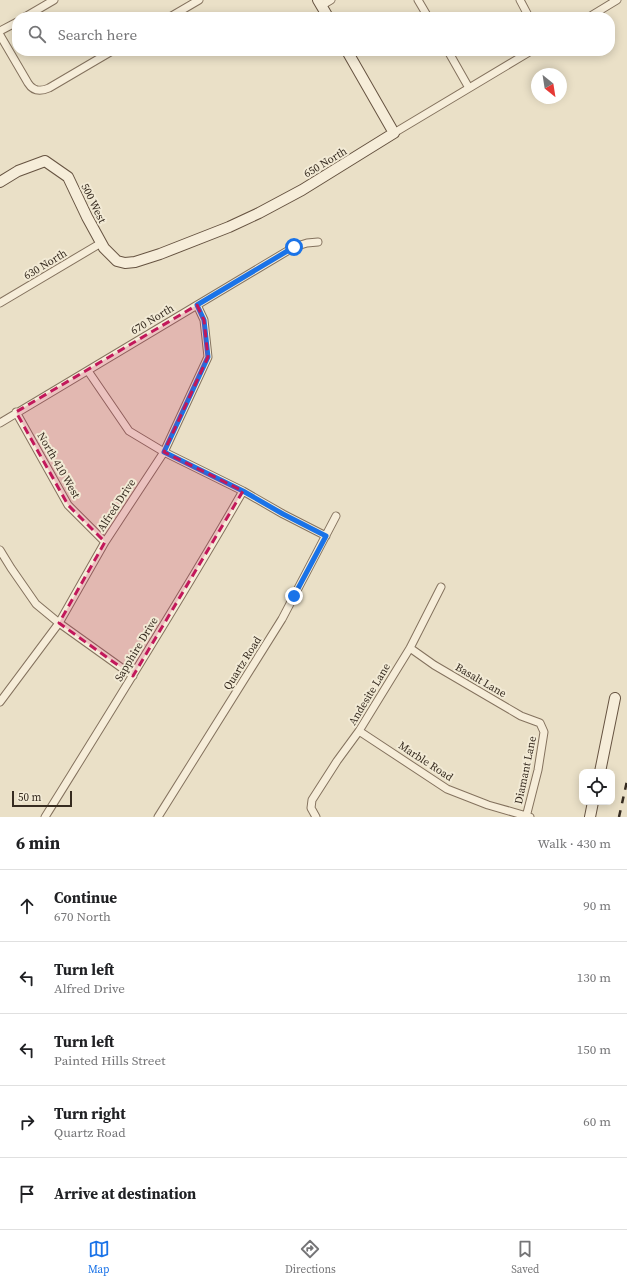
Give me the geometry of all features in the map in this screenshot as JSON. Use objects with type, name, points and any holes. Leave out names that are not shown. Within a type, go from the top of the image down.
[{"type":"street","points":[[34,12],[54,0]]},
{"type":"street","points":[[179,12],[199,0]]},
{"type":"street","points":[[325,12],[320,3],[331,0]]},
{"type":"street","points":[[418,0],[425,12]]},
{"type":"street","points":[[520,0],[526,12]]},
{"type":"street","points":[[597,12],[617,0]]},
{"type":"street","points":[[0,31],[12,25]]},
{"type":"street","points":[[0,35],[12,56]]},
{"type":"street","points":[[12,56],[31,88],[37,90],[49,88],[103,56]]},
{"type":"street","points":[[350,56],[394,133]]},
{"type":"street","points":[[451,56],[469,88]]},
{"type":"street","name":"650 North","points":[[117,261],[125,263],[135,262],[160,254],[229,227],[259,213],[302,190],[523,56]]},
{"type":"street","name":"500 West","points":[[0,182],[18,172],[45,161],[68,177],[86,218],[104,248],[117,261]]},
{"type":"street","name":"670 North","points":[[0,422],[294,247],[306,243],[318,242]]},
{"type":"street","name":"630 North","points":[[0,303],[101,243]]},
{"type":"street","name":"Alfred Drive","points":[[1,697],[59,623],[105,542],[164,452],[208,357],[204,320],[197,305]]},
{"type":"street","points":[[88,371],[129,431],[164,452],[243,491],[326,536]]},
{"type":"street","name":"North 410 West","points":[[16,412],[68,505],[105,542]]},
{"type":"street","name":"Sapphire Drive","points":[[45,817],[133,676],[243,491]]},
{"type":"street","name":"Quartz Road","points":[[158,817],[282,619],[336,516]]},
{"type":"street","points":[[0,550],[36,604],[59,623],[133,676]]},
{"type":"street","name":"Andesite Lane","points":[[316,817],[312,808],[312,800],[337,761],[359,731],[410,648],[441,587]]},
{"type":"street","name":"Basalt Lane","points":[[410,648],[434,665],[521,716],[540,723],[542,728]]},
{"type":"street","points":[[601,769],[615,698]]},
{"type":"street","name":"Diamant Lane","points":[[527,817],[538,770],[544,732],[542,728]]},
{"type":"street","name":"Marble Road","points":[[359,731],[447,789],[488,805],[527,817]]},
{"type":"street","points":[[590,817],[592,805]]},
{"type":"highlighted area","points":[[197,305],[204,320],[208,357],[164,452],[243,491],[133,676],[59,623],[105,542],[68,505],[16,412]]},
{"type":"railway","points":[[619,817],[627,781]]},
{"type":"route","points":[[294,247],[197,305],[204,320],[208,357],[164,452],[243,491],[326,536],[294,596]]}]
